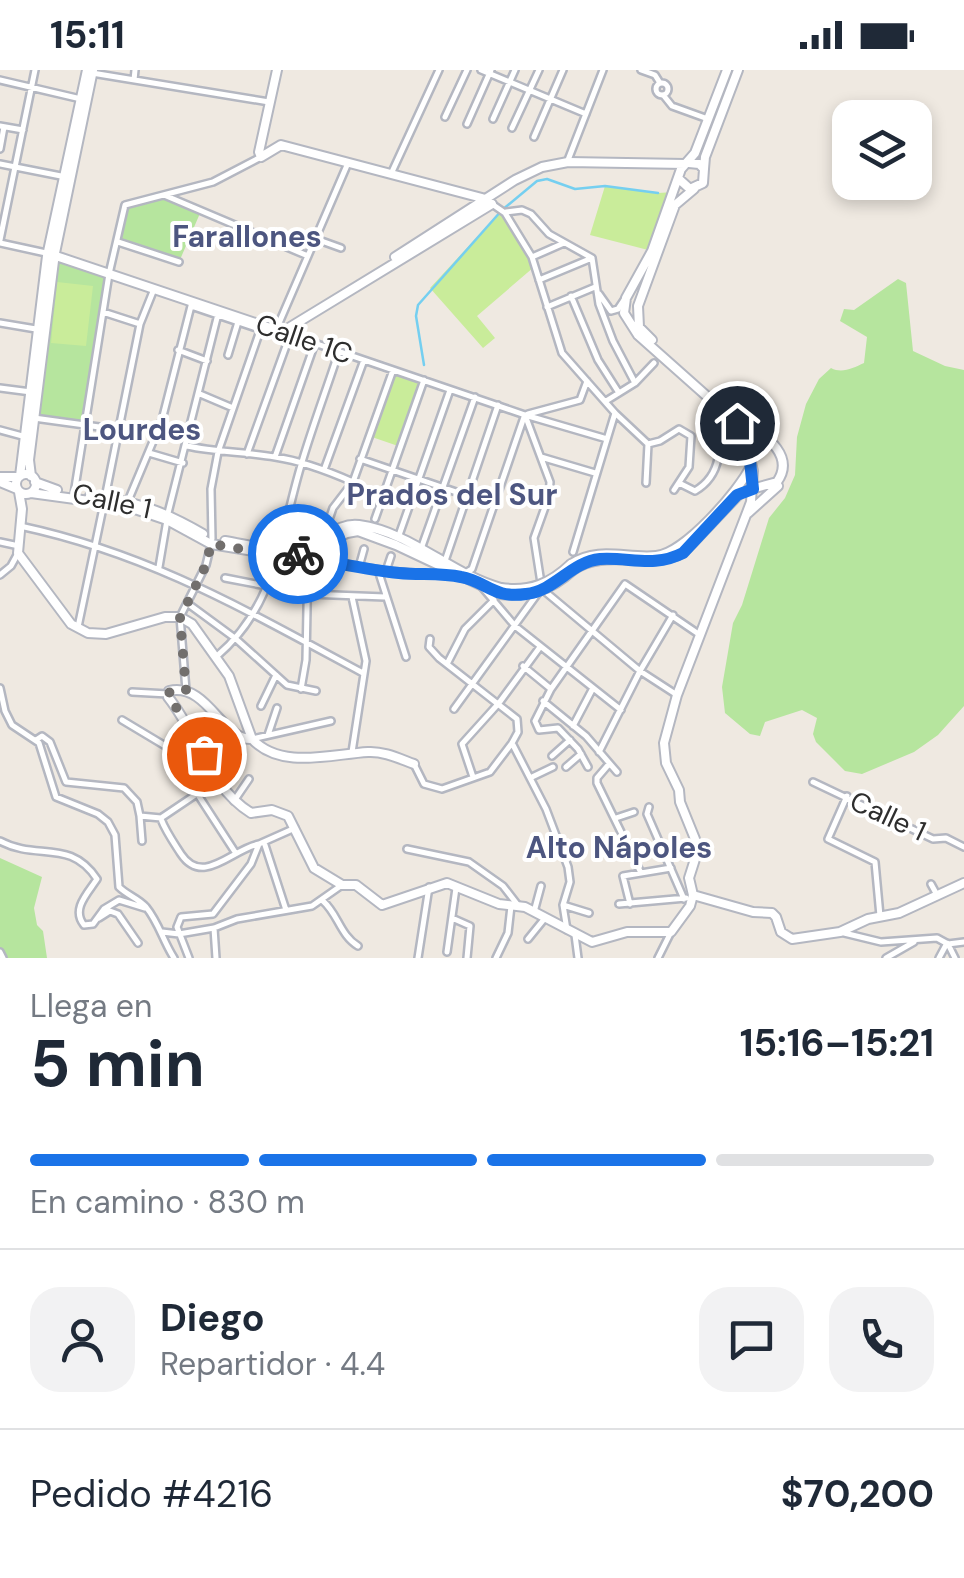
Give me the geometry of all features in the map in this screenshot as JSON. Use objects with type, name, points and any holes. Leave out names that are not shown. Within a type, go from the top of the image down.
[{"type":"street","points":[[0,241],[4,205],[35,70]]},
{"type":"street","points":[[134,80],[135,70]]},
{"type":"street","points":[[261,157],[277,70]]},
{"type":"street","points":[[391,174],[439,70]]},
{"type":"street","points":[[446,117],[467,70]]},
{"type":"street","points":[[482,70],[586,114]]},
{"type":"street","points":[[493,119],[515,70]]},
{"type":"street","points":[[534,137],[563,70]]},
{"type":"street","points":[[568,162],[604,70]]},
{"type":"street","points":[[641,70],[656,75],[660,83],[656,93],[672,106],[708,119]]},
{"type":"street","points":[[595,287],[610,311],[618,309],[626,298],[652,252],[679,178],[727,70]]},
{"type":"street","points":[[738,70],[705,158],[704,184],[675,205],[639,302],[637,322],[645,334],[778,448],[781,478],[774,491],[748,513]]},
{"type":"street","points":[[91,71],[270,102]]},
{"type":"street","points":[[22,509],[33,479],[29,460],[66,177],[81,98],[91,71]]},
{"type":"street","points":[[66,177],[91,71]]},
{"type":"street","points":[[512,128],[537,71]]},
{"type":"street","points":[[467,124],[491,72]]},
{"type":"street","points":[[0,80],[81,98]]},
{"type":"street","points":[[0,149],[2,126],[23,130]]},
{"type":"street","points":[[74,494],[109,274],[125,205],[213,182],[281,145],[531,214],[564,244],[592,258]]},
{"type":"street","points":[[282,332],[496,206],[515,180],[542,167],[568,162],[665,166],[696,163],[704,169]]},
{"type":"street","points":[[247,454],[308,256],[348,163]]},
{"type":"street","points":[[0,164],[66,177]]},
{"type":"street","points":[[665,166],[674,169],[684,186],[694,189]]},
{"type":"street","points":[[164,196],[308,256]]},
{"type":"street","points":[[496,206],[532,258],[562,353],[648,444],[646,483]]},
{"type":"street","points":[[316,238],[340,248]]},
{"type":"street","name":"Calle 1C","points":[[0,241],[54,254],[192,304],[607,439]]},
{"type":"street","points":[[118,242],[179,262]]},
{"type":"street","points":[[532,258],[564,244]]},
{"type":"street","points":[[0,574],[12,566],[18,550],[22,509],[19,477],[38,330],[54,254]]},
{"type":"street","points":[[538,280],[592,258]]},
{"type":"street","points":[[592,258],[595,287],[613,342],[635,383]]},
{"type":"street","points":[[547,306],[595,287]]},
{"type":"street","points":[[78,628],[140,324],[154,289]]},
{"type":"street","points":[[570,296],[598,360],[619,393]]},
{"type":"street","points":[[626,298],[624,312],[630,328],[741,429],[749,452],[753,489],[748,513],[676,696],[663,752],[695,839],[696,856],[690,878],[690,906],[658,958]]},
{"type":"street","points":[[128,500],[162,420],[192,304],[261,327],[218,452],[211,489],[211,542],[206,565],[180,618],[186,690]]},
{"type":"street","points":[[103,312],[140,324]]},
{"type":"street","points":[[158,567],[218,314]]},
{"type":"street","points":[[228,356],[238,322]]},
{"type":"street","points":[[0,323],[38,330]]},
{"type":"street","points":[[276,457],[315,343]]},
{"type":"street","points":[[178,350],[207,360]]},
{"type":"street","points":[[216,656],[236,639],[268,588],[301,463],[340,352]]},
{"type":"street","points":[[324,470],[364,360]]},
{"type":"street","points":[[606,400],[635,383],[654,364]]},
{"type":"street","points":[[323,537],[333,508],[352,482],[393,370]]},
{"type":"street","points":[[374,520],[424,380]]},
{"type":"street","points":[[525,414],[580,400],[586,381]]},
{"type":"street","points":[[0,388],[31,392]]},
{"type":"street","points":[[398,538],[450,388]]},
{"type":"street","points":[[200,394],[233,408]]},
{"type":"street","points":[[421,550],[475,397]]},
{"type":"street","points":[[436,576],[444,564],[498,405]]},
{"type":"street","points":[[678,483],[695,491],[712,475],[720,452],[714,417],[722,408]]},
{"type":"street","points":[[573,552],[615,413]]},
{"type":"street","points":[[525,414],[550,482],[534,538],[542,586],[640,671],[676,696]]},
{"type":"street","points":[[525,414],[468,573],[498,594],[515,626],[621,710]]},
{"type":"street","points":[[34,418],[120,430]]},
{"type":"street","points":[[648,444],[679,429],[689,433],[692,439],[688,467],[674,490]]},
{"type":"street","points":[[0,430],[26,437]]},
{"type":"street","points":[[749,452],[755,441],[767,438]]},
{"type":"street","points":[[186,446],[276,457],[352,482]]},
{"type":"street","points":[[149,454],[183,463]]},
{"type":"street","points":[[541,457],[596,473]]},
{"type":"street","points":[[360,459],[494,505]]},
{"type":"street","points":[[498,594],[516,596],[547,589],[587,556],[671,553],[740,485],[751,466]]},
{"type":"street","points":[[0,479],[19,477]]},
{"type":"street","name":"Calle 1","points":[[19,477],[167,517]]},
{"type":"street","points":[[572,567],[603,559],[650,563],[673,558],[683,553],[737,495],[773,485],[781,478]]},
{"type":"street","points":[[0,479],[18,490]]},
{"type":"street","name":"Calle 1","points":[[18,490],[128,500],[211,542],[308,555],[382,571],[436,576],[468,573]]},
{"type":"street","name":"Calle 1","points":[[279,552],[306,546],[352,525],[398,538],[444,564]]},
{"type":"street","points":[[20,526],[95,544],[158,567],[363,673]]},
{"type":"street","name":"Calle 1","points":[[308,555],[340,536],[358,532],[501,584],[542,586]]},
{"type":"street","points":[[0,542],[18,550],[78,628],[88,633],[106,634],[164,617],[180,618],[200,633],[236,692],[252,739],[268,750],[320,758],[380,753],[414,764],[424,784],[442,789],[494,769],[518,732],[517,719],[446,664],[429,647],[430,640]]},
{"type":"street","points":[[359,568],[364,549]]},
{"type":"street","points":[[301,689],[308,555]]},
{"type":"street","points":[[391,556],[382,571],[386,597],[406,657]]},
{"type":"street","points":[[413,574],[415,566]]},
{"type":"street","name":"Calle 1","points":[[468,573],[482,587],[498,594]]},
{"type":"street","points":[[225,578],[308,594],[386,597]]},
{"type":"street","points":[[588,767],[558,728],[537,728],[537,714],[590,629],[625,584],[700,635]]},
{"type":"street","points":[[454,709],[542,586]]},
{"type":"street","points":[[446,664],[466,629],[498,594]]},
{"type":"street","points":[[352,597],[366,661],[352,755]]},
{"type":"street","points":[[187,603],[236,639],[287,685],[316,691]]},
{"type":"street","points":[[599,752],[673,616]]},
{"type":"street","points":[[473,777],[462,744],[499,703],[540,647]]},
{"type":"street","points":[[523,666],[551,689]]},
{"type":"street","points":[[261,706],[276,675]]},
{"type":"street","points":[[0,688],[12,725],[36,740],[56,798],[98,814],[112,828],[120,887],[146,908],[174,958]]},
{"type":"street","points":[[573,726],[592,688]]},
{"type":"street","points":[[132,692],[168,694],[172,690],[186,690],[241,738],[252,739],[330,721]]},
{"type":"street","points":[[168,694],[192,731],[216,782],[234,801],[251,813],[272,810],[288,816],[308,861],[342,885],[356,885],[382,905],[429,887],[457,885],[534,912],[592,942],[627,932],[671,932]]},
{"type":"street","points":[[544,700],[617,772]]},
{"type":"street","points":[[268,735],[276,708]]},
{"type":"street","points":[[122,720],[167,747],[236,852]]},
{"type":"street","points":[[36,740],[42,736],[50,742],[66,782],[124,788],[137,802],[142,841]]},
{"type":"street","points":[[552,756],[570,740]]},
{"type":"street","points":[[512,743],[546,809],[568,867],[570,882],[563,905],[578,958]]},
{"type":"street","points":[[566,767],[581,754]]},
{"type":"street","points":[[609,764],[597,780],[641,872]]},
{"type":"street","points":[[530,778],[554,767]]},
{"type":"street","points":[[234,801],[249,779]]},
{"type":"street","points":[[140,816],[161,818],[216,782]]},
{"type":"street","name":"Calle 1","points":[[813,782],[933,839],[946,838],[964,846]]},
{"type":"street","points":[[847,796],[828,839],[875,862],[880,916]]},
{"type":"street","points":[[649,807],[646,812],[689,897]]},
{"type":"street","points":[[616,818],[634,812]]},
{"type":"street","points":[[161,818],[192,868],[210,868],[236,852],[295,828]]},
{"type":"street","points":[[0,841],[28,851],[61,852],[80,858],[96,879],[84,897],[79,918],[88,926],[110,912],[118,914],[138,943]]},
{"type":"street","points":[[262,843],[286,910]]},
{"type":"street","points":[[189,958],[178,922],[185,914],[213,914],[220,908],[262,843]]},
{"type":"street","points":[[407,849],[469,862],[503,886],[514,905],[508,933],[496,958]]},
{"type":"street","points":[[630,904],[623,876],[671,868]]},
{"type":"street","points":[[619,904],[689,897],[772,913],[788,938],[840,932],[899,912],[964,883]]},
{"type":"street","points":[[931,884],[936,896]]},
{"type":"street","points":[[162,932],[179,934],[214,928],[237,919],[286,910],[323,900],[342,885]]},
{"type":"street","points":[[447,952],[457,885]]},
{"type":"street","points":[[534,912],[541,886]]},
{"type":"street","points":[[418,958],[429,887]]},
{"type":"street","points":[[98,919],[104,909],[120,900],[146,908]]},
{"type":"street","points":[[323,900],[347,938],[358,946]]},
{"type":"street","points":[[563,905],[590,913]]},
{"type":"street","points":[[452,918],[470,926],[467,958]]},
{"type":"street","points":[[528,939],[545,918]]},
{"type":"street","points":[[214,928],[216,958]]},
{"type":"street","points":[[840,932],[881,942],[937,938],[947,943],[962,942],[964,950]]},
{"type":"street","points":[[886,958],[916,940]]},
{"type":"street","points":[[938,958],[947,943]]},
{"type":"street","points":[[947,943],[955,958]]},
{"type":"green space","points":[[605,186],[675,192],[652,251],[590,235]]},
{"type":"green space","points":[[164,195],[201,211],[179,262],[118,242],[125,205]]},
{"type":"green space","points":[[502,210],[532,257],[534,267],[477,316],[495,338],[483,348],[430,288]]},
{"type":"green space","points":[[54,256],[109,274],[87,426],[34,418]]},
{"type":"green space","points":[[898,279],[906,283],[913,351],[964,370],[964,706],[938,735],[914,752],[862,774],[845,771],[816,742],[813,734],[817,718],[802,710],[765,722],[760,736],[750,734],[725,713],[722,687],[733,623],[769,518],[785,498],[795,475],[797,437],[806,404],[819,379],[831,368],[843,370],[864,363],[867,337],[840,321],[844,309],[854,310]]},
{"type":"green space","points":[[57,282],[93,286],[86,346],[51,343]]},
{"type":"green space","points":[[393,370],[424,380],[401,447],[369,436]]},
{"type":"green space","points":[[0,858],[42,877],[34,908],[47,958],[0,958]]},
{"type":"waterway","points":[[700,155],[732,70]]},
{"type":"waterway","points":[[424,365],[416,316],[418,305],[502,210],[537,181],[547,179],[575,189],[605,186],[658,193]]},
{"type":"way so far","points":[[204,754],[168,694],[172,690],[186,690],[180,618],[206,565],[211,544],[278,555],[298,554]]},
{"type":"district","name":"Farallones","points":[[247,236]]},
{"type":"district","name":"Lourdes","points":[[142,429]]},
{"type":"district","name":"Prados del Sur","points":[[452,494]]},
{"type":"district","name":"Alto Nápoles","points":[[619,847]]},
{"type":"route","points":[[298,554],[308,552],[308,558],[378,570],[464,577],[491,592],[516,596],[547,589],[589,561],[660,562],[683,553],[737,495],[753,489],[749,452],[737,423]]}]
